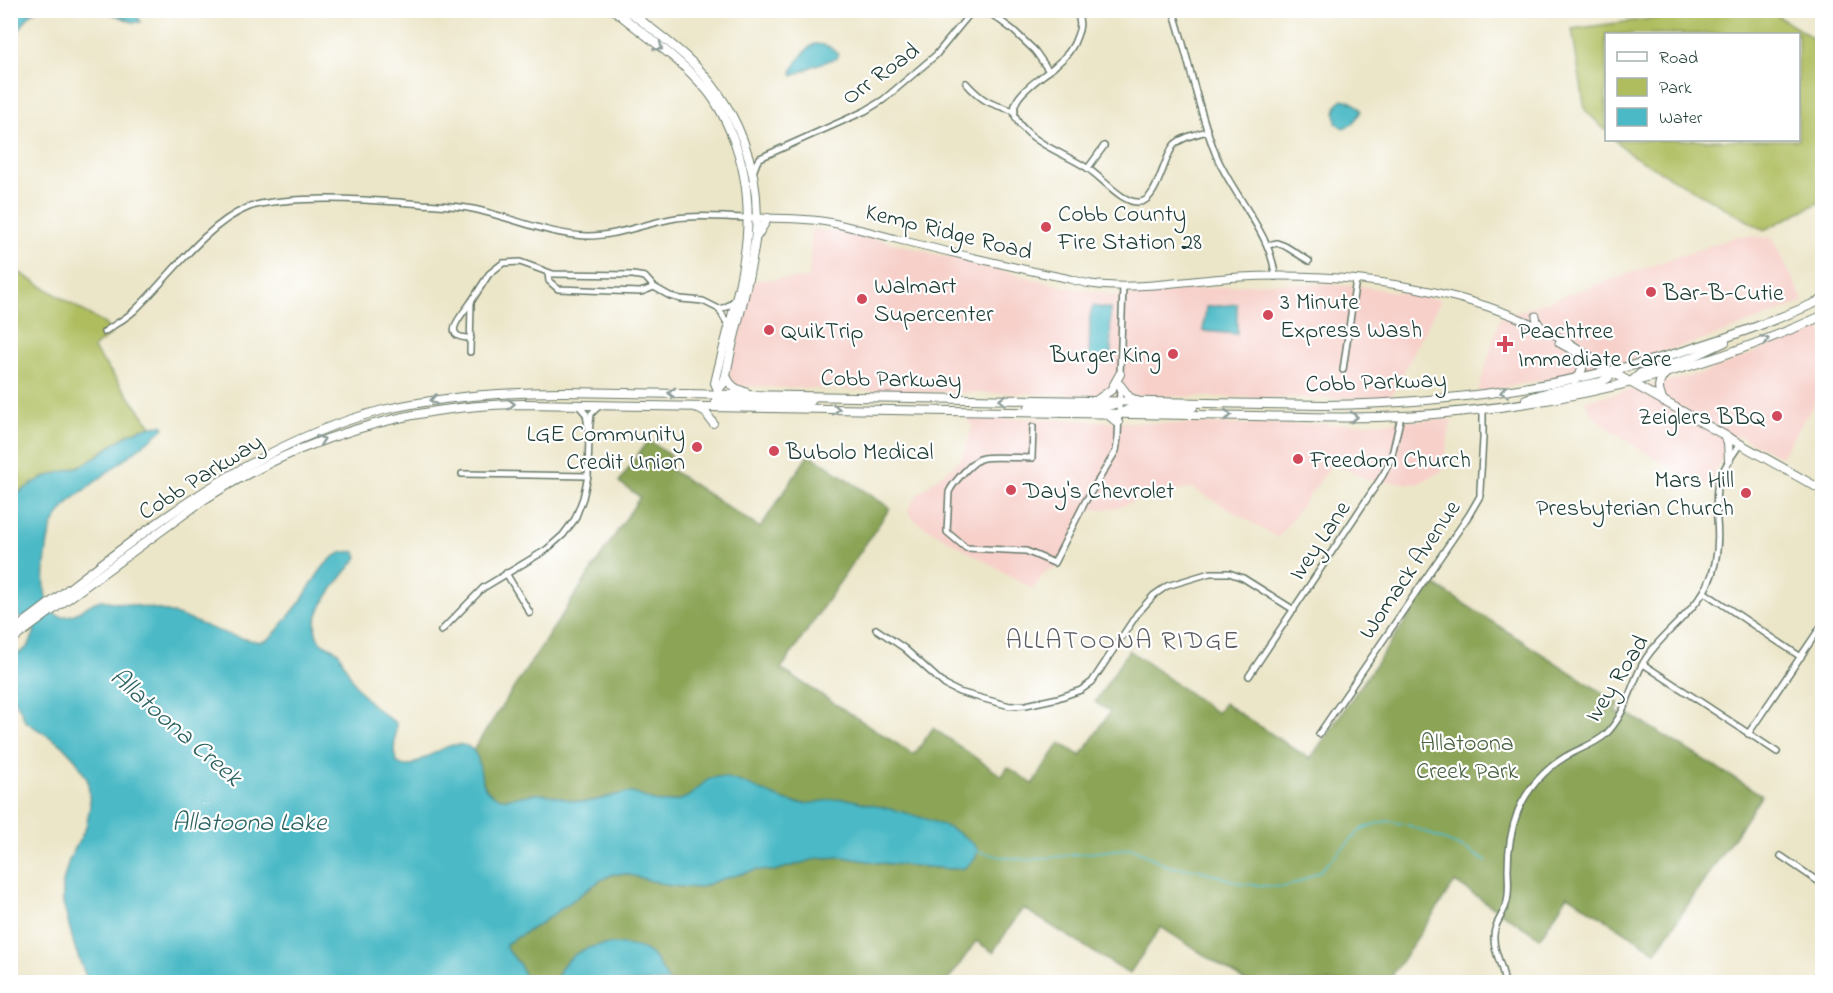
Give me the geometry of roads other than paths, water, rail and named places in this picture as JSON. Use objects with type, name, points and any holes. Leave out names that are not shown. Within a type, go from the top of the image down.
[{"type":"main road","points":[[614,10],[684,67],[705,88],[727,123],[738,152],[753,218],[755,239],[726,375],[716,398]]},
{"type":"main road","points":[[627,10],[685,56],[710,81],[728,110],[747,152],[753,172],[756,192],[753,218],[715,383],[716,398]]},
{"type":"main road","points":[[755,239],[768,218]]},
{"type":"main road","name":"Cobb Parkway","points":[[340,428],[453,408],[506,404],[694,407],[716,398],[757,394],[1119,402],[1387,404],[1499,393],[1612,372],[1745,331],[1822,300]]},
{"type":"main road","name":"Cobb Parkway","points":[[11,638],[217,491],[285,454],[340,428],[377,412],[417,403],[488,393],[564,392],[1011,412],[1107,414],[1119,418],[1401,416],[1511,405],[1565,397],[1630,383],[1765,340],[1822,316]]},
{"type":"main road","points":[[1630,383],[1641,373],[1693,357],[1745,331]]},
{"type":"main road","points":[[1574,380],[1583,366],[1578,354]]},
{"type":"main road","points":[[1511,405],[1538,395],[1601,382],[1612,372],[1822,490]]},
{"type":"main road","points":[[1664,402],[1658,387],[1668,372]]},
{"type":"main road","points":[[1096,401],[1111,390],[1120,374]]},
{"type":"main road","points":[[726,375],[736,389],[757,394]]},
{"type":"main road","points":[[1120,385],[1129,397],[1138,402]]},
{"type":"main road","points":[[716,398],[795,402],[830,396]]},
{"type":"main road","points":[[1011,412],[1021,408],[1047,406],[1104,407],[1119,402]]},
{"type":"main road","points":[[1119,418],[1132,408],[1177,409],[1217,403]]},
{"type":"main road","points":[[694,407],[706,413],[713,423]]},
{"type":"main road","points":[[1724,435],[1728,443],[1729,460]]},
{"type":"street","name":"Orr Road","points":[[760,158],[866,111],[883,100],[936,55],[972,10]]},
{"type":"street","points":[[986,10],[1013,30],[1035,51],[1049,71]]},
{"type":"street","points":[[1075,10],[1080,22],[1073,47],[1016,100],[1015,117],[1023,130],[1088,168],[1128,200],[1140,202],[1146,200],[1151,194],[1175,144],[1208,131]]},
{"type":"street","points":[[1173,10],[1188,70],[1208,131],[1224,172],[1268,245],[1274,262],[1275,277]]},
{"type":"street","points":[[966,83],[986,102],[1015,111]]},
{"type":"street","points":[[1088,168],[1104,146]]},
{"type":"street","points":[[747,152],[760,158],[753,172]]},
{"type":"street","points":[[105,332],[131,314],[219,225],[236,213],[268,202],[355,199],[472,209],[561,232],[587,236],[627,231],[643,225],[680,218],[753,218]]},
{"type":"street","name":"Kemp Ridge Road","points":[[753,218],[789,218],[828,222],[1090,284],[1155,285],[1208,279],[1275,277],[1356,279],[1468,300],[1531,324]]},
{"type":"street","points":[[1268,245],[1277,243],[1285,246],[1309,261]]},
{"type":"street","points":[[471,338],[459,338],[455,334],[455,325],[489,274],[503,263],[520,261],[548,273],[633,275],[648,279],[654,287],[670,296],[703,301],[719,309],[728,325]]},
{"type":"street","points":[[548,273],[549,281],[558,289],[640,292],[654,287]]},
{"type":"street","points":[[1343,370],[1356,279]]},
{"type":"street","points":[[1033,427],[1032,458],[981,458],[951,486],[947,532],[966,548],[1026,551],[1054,563],[1083,506],[1116,451],[1123,286]]},
{"type":"street","points":[[719,309],[735,300]]},
{"type":"street","points":[[471,302],[471,352]]},
{"type":"street","points":[[1536,316],[1542,328]]},
{"type":"street","points":[[1531,324],[1595,358],[1612,372]]},
{"type":"street","points":[[1531,324],[1578,354],[1612,372]]},
{"type":"street","points":[[441,631],[479,592],[546,550],[563,535],[580,508],[588,476],[588,434],[585,412],[575,404]]},
{"type":"street","points":[[588,434],[592,412],[602,405]]},
{"type":"street","name":"Womack Avenue","points":[[1319,734],[1480,496],[1483,409]]},
{"type":"street","name":"Ivey Lane","points":[[1249,676],[1389,465],[1401,416]]},
{"type":"street","name":"Ivey Road","points":[[1504,982],[1493,937],[1496,923],[1506,904],[1511,836],[1518,809],[1527,793],[1546,772],[1567,756],[1604,735],[1615,723],[1643,664],[1662,637],[1704,592],[1714,571],[1718,546],[1717,487],[1720,476],[1740,444]]},
{"type":"street","points":[[462,474],[588,476]]},
{"type":"street","points":[[506,573],[530,613]]},
{"type":"street","points":[[876,629],[904,648],[945,685],[959,692],[1010,705],[1026,705],[1081,690],[1092,682],[1137,614],[1154,595],[1167,586],[1210,573],[1229,573],[1244,578],[1294,610]]},
{"type":"street","points":[[1704,592],[1801,657]]},
{"type":"street","points":[[1749,734],[1822,625]]},
{"type":"street","points":[[1643,664],[1777,752]]},
{"type":"street","points":[[1781,856],[1822,884]]},
{"type":"water","points":[[11,10],[35,11],[24,23],[11,48]]},
{"type":"water","points":[[105,11],[134,11],[141,22],[133,22]]},
{"type":"water","points":[[815,44],[831,48],[838,54],[837,58],[793,76],[792,71],[799,59]]},
{"type":"water","points":[[1343,99],[1354,103],[1361,111],[1353,124],[1343,128],[1336,123],[1335,112],[1338,103]]},
{"type":"water","points":[[1237,304],[1237,334],[1203,331],[1206,307]]},
{"type":"water","points":[[1093,306],[1110,309],[1111,357],[1107,363],[1092,362],[1089,357],[1090,316]]},
{"type":"water","name":"Allatoona Lake","points":[[162,425],[164,428],[156,435],[69,502],[55,521],[47,548],[44,576],[47,602],[52,611],[59,616],[70,616],[101,600],[164,611],[225,634],[262,642],[278,630],[329,560],[345,552],[355,552],[358,557],[335,585],[320,609],[316,621],[316,632],[322,643],[339,653],[355,685],[368,701],[396,723],[394,753],[399,764],[410,766],[439,750],[463,745],[475,753],[485,788],[496,796],[512,798],[540,794],[583,802],[632,793],[654,801],[673,801],[690,796],[708,780],[718,777],[726,778],[791,802],[805,804],[848,799],[928,820],[970,841],[978,850],[975,859],[964,868],[951,869],[880,863],[842,857],[819,858],[774,871],[756,870],[698,888],[671,886],[626,874],[613,874],[506,944],[506,948],[520,965],[527,982],[88,982],[75,948],[63,903],[63,882],[69,860],[86,827],[90,806],[88,781],[76,760],[62,745],[25,721],[11,695],[11,657],[27,647],[35,630],[14,612],[11,613],[11,497],[43,478],[83,465],[139,430]]},
{"type":"water","points":[[615,944],[637,947],[650,953],[669,982],[558,982],[561,969],[576,954],[598,945]]},
{"type":"waterway","points":[[977,851],[1028,860],[1132,848],[1170,867],[1197,869],[1242,884],[1282,887],[1295,884],[1319,872],[1362,829],[1388,821],[1408,825],[1464,848],[1487,862]]},
{"type":"place","name":"Cobb County Fire Station 28","points":[[1046,227]]},
{"type":"place","name":"Bar-B-Cutie","points":[[1651,292]]},
{"type":"place","name":"Walmart Supercenter","points":[[862,299]]},
{"type":"place","name":"3 Minute Express Wash","points":[[1268,315]]},
{"type":"place","name":"QuikTrip","points":[[769,330]]},
{"type":"place","name":"Peachtree Immediate Care","points":[[1505,344]]},
{"type":"place","name":"Burger King","points":[[1173,354]]},
{"type":"place","name":"Zeiglers BBQ","points":[[1777,416]]},
{"type":"place","name":"LGE Community Credit Union","points":[[697,447]]},
{"type":"place","name":"Bubolo Medical","points":[[774,451]]},
{"type":"place","name":"Freedom Church","points":[[1298,459]]},
{"type":"place","name":"Day's Chevrolet","points":[[1011,490]]},
{"type":"place","name":"Mars Hill Presbyterian Church","points":[[1746,493]]},
{"type":"district","name":"ALLATOONA RIDGE","points":[[1123,639]]},
{"type":"water label","name":"Allatoona Creek","points":[[177,726]]},
{"type":"park label","name":"Allatoona Creek Park","points":[[1467,756]]}]
